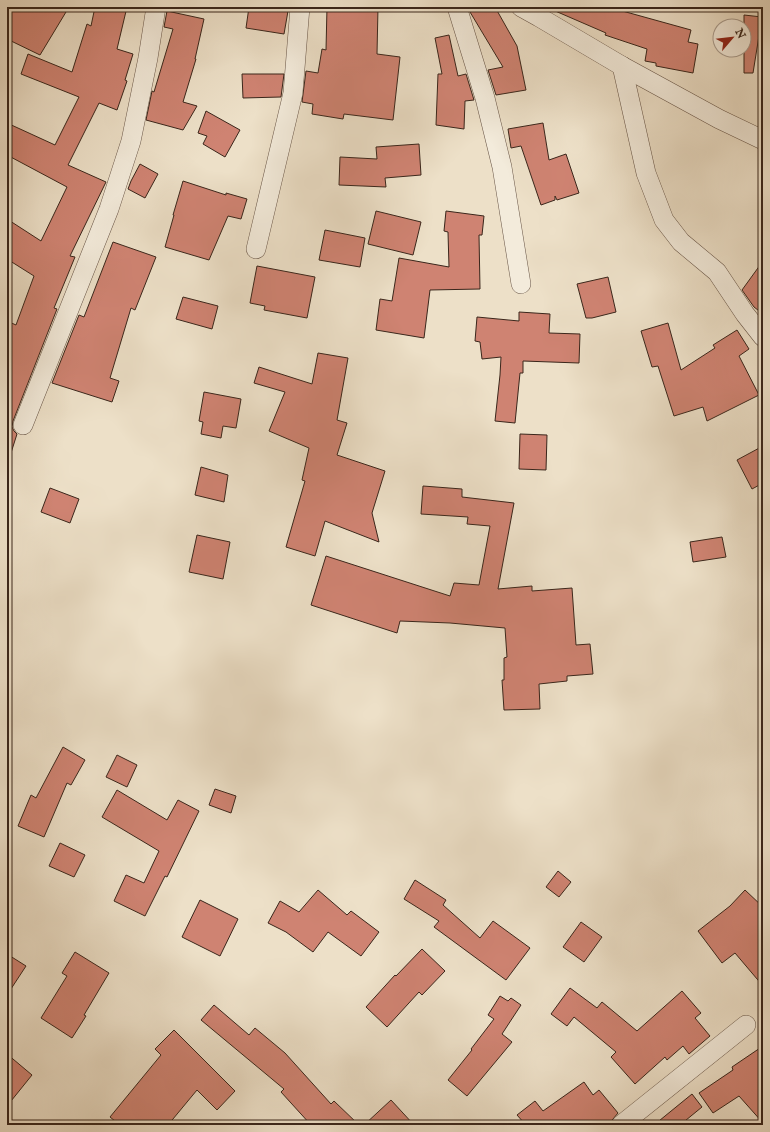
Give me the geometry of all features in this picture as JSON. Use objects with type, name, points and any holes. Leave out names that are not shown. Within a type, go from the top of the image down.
[{"type":"street","points":[[23,425],[108,209],[131,141],[148,58],[156,7]]},
{"type":"street","points":[[256,249],[293,93],[300,7]]},
{"type":"street","points":[[457,7],[485,98],[502,167],[521,284]]},
{"type":"street","points":[[521,7],[539,16],[622,66],[719,119],[763,140]]},
{"type":"street","points":[[622,66],[646,173],[664,220],[681,242],[716,272],[763,337]]},
{"type":"street","points":[[620,1125],[746,1025]]},
{"type":"building","points":[[7,7],[69,7],[40,55],[7,39]]},
{"type":"building","points":[[95,7],[127,7],[117,49],[133,54],[125,80],[127,81],[117,110],[99,103],[68,165],[106,182],[70,256],[75,257],[54,308],[57,309],[13,421],[12,427],[17,434],[10,456],[7,456],[7,321],[16,325],[34,276],[7,259],[7,219],[41,241],[67,187],[7,155],[7,123],[55,145],[79,97],[21,74],[28,54],[72,72],[87,24],[91,26]]},
{"type":"building","points":[[249,7],[263,7],[288,11],[284,34],[246,28]]},
{"type":"building","points":[[327,7],[378,7],[377,54],[400,57],[393,120],[344,114],[343,119],[312,114],[313,104],[302,102],[306,71],[318,73],[322,49],[326,50]]},
{"type":"building","points":[[469,7],[495,7],[517,46],[526,90],[496,95],[488,70],[503,67],[470,12]]},
{"type":"building","points":[[546,7],[608,7],[691,30],[688,42],[698,44],[693,73],[656,66],[656,63],[645,61],[647,49],[605,35],[606,33]]},
{"type":"building","points":[[167,11],[204,19],[196,59],[183,102],[197,106],[183,130],[146,120],[152,91],[154,92],[173,29],[164,27]]},
{"type":"building","points":[[744,15],[762,17],[753,73],[744,73],[744,58],[752,58],[752,18],[744,18]]},
{"type":"building","points":[[449,35],[458,76],[466,74],[474,100],[465,101],[464,129],[436,125],[438,74],[442,74],[435,38]]},
{"type":"building","points":[[242,74],[284,74],[281,97],[243,98]]},
{"type":"building","points":[[206,111],[240,130],[225,157],[203,144],[207,136],[198,133]]},
{"type":"building","points":[[543,123],[549,160],[566,154],[579,193],[557,200],[555,196],[555,200],[541,205],[521,146],[511,148],[508,129]]},
{"type":"building","points":[[419,144],[421,175],[385,178],[386,187],[339,185],[340,157],[377,159],[376,147]]},
{"type":"building","points":[[140,164],[158,174],[145,198],[128,189]]},
{"type":"building","points":[[183,181],[226,195],[226,193],[247,199],[241,219],[228,216],[209,260],[165,247]]},
{"type":"building","points":[[376,211],[421,222],[413,255],[368,244]]},
{"type":"building","points":[[446,211],[484,216],[482,235],[479,235],[480,289],[430,290],[424,338],[376,330],[380,299],[392,301],[399,258],[449,267],[448,232],[444,231]]},
{"type":"building","points":[[325,230],[365,238],[360,267],[319,260]]},
{"type":"building","points":[[113,242],[156,257],[135,310],[131,308],[110,378],[119,381],[112,402],[52,383],[79,315],[84,317]]},
{"type":"building","points":[[763,261],[763,314],[754,307],[742,290]]},
{"type":"building","points":[[257,266],[315,277],[307,318],[264,310],[265,306],[250,303]]},
{"type":"building","points":[[608,277],[616,312],[586,318],[577,284]]},
{"type":"building","points":[[183,297],[218,306],[212,329],[176,319]]},
{"type":"building","points":[[519,312],[550,314],[549,333],[580,334],[579,363],[523,361],[523,373],[520,373],[515,423],[495,421],[501,357],[482,359],[480,342],[475,341],[477,317],[519,321]]},
{"type":"building","points":[[668,323],[681,370],[715,348],[713,345],[737,330],[749,349],[739,356],[759,395],[707,421],[703,407],[674,416],[658,366],[652,367],[641,331]]},
{"type":"building","points":[[318,353],[348,358],[337,420],[347,423],[337,455],[385,471],[372,513],[379,542],[325,521],[315,556],[286,547],[305,481],[302,480],[309,448],[269,431],[285,392],[254,383],[259,367],[312,384]]},
{"type":"building","points":[[204,392],[241,399],[236,428],[223,426],[221,438],[201,434],[203,422],[199,421]]},
{"type":"building","points":[[520,434],[547,435],[546,470],[519,469]]},
{"type":"building","points":[[763,446],[763,483],[752,489],[737,460]]},
{"type":"building","points":[[201,467],[228,475],[224,502],[195,495]]},
{"type":"building","points":[[423,486],[462,489],[462,497],[514,503],[498,589],[532,586],[532,591],[572,588],[576,645],[590,644],[593,674],[567,676],[567,681],[539,684],[540,709],[504,710],[502,680],[504,680],[504,658],[507,657],[505,628],[450,623],[400,621],[397,633],[311,605],[326,556],[450,596],[454,583],[479,585],[490,526],[467,524],[468,517],[421,514]]},
{"type":"building","points":[[50,488],[79,499],[70,523],[41,512]]},
{"type":"building","points":[[197,535],[230,542],[223,579],[189,572]]},
{"type":"building","points":[[722,537],[726,557],[693,562],[690,542]]},
{"type":"building","points":[[63,747],[85,760],[71,785],[67,783],[44,837],[18,826],[31,795],[36,798]]},
{"type":"building","points":[[117,755],[137,765],[127,787],[106,777]]},
{"type":"building","points":[[215,789],[236,796],[231,813],[209,805]]},
{"type":"building","points":[[117,790],[167,820],[178,800],[199,811],[167,877],[165,876],[145,916],[114,901],[126,875],[144,883],[159,851],[102,817]]},
{"type":"building","points":[[60,843],[85,855],[74,877],[49,866]]},
{"type":"building","points":[[558,871],[571,882],[559,897],[546,887]]},
{"type":"building","points":[[415,880],[446,900],[443,905],[480,938],[493,921],[530,948],[506,980],[434,927],[439,921],[404,899]]},
{"type":"building","points":[[318,890],[347,915],[351,911],[379,932],[361,956],[328,932],[313,952],[286,932],[268,923],[280,901],[299,912]]},
{"type":"building","points":[[745,890],[763,907],[763,986],[735,953],[722,963],[698,931],[730,906]]},
{"type":"building","points":[[200,900],[238,919],[220,956],[182,937]]},
{"type":"building","points":[[581,922],[602,937],[584,962],[563,947]]},
{"type":"building","points":[[422,949],[445,971],[422,995],[419,992],[387,1027],[366,1007],[395,975],[396,976]]},
{"type":"building","points":[[75,952],[109,973],[84,1015],[86,1016],[72,1038],[41,1018],[67,976],[62,973]]},
{"type":"building","points":[[7,954],[26,966],[7,995]]},
{"type":"building","points":[[570,988],[597,1008],[602,1002],[637,1031],[682,991],[701,1013],[695,1018],[710,1036],[689,1054],[683,1046],[667,1060],[665,1057],[635,1084],[611,1057],[616,1052],[574,1017],[567,1026],[551,1014]]},
{"type":"building","points":[[500,996],[508,1001],[511,998],[521,1005],[502,1034],[512,1042],[467,1096],[448,1080],[494,1019],[488,1015]]},
{"type":"building","points":[[214,1005],[249,1035],[255,1028],[285,1053],[331,1104],[334,1101],[359,1125],[311,1125],[281,1092],[284,1089],[201,1020]]},
{"type":"building","points":[[174,1030],[235,1091],[217,1110],[197,1090],[168,1125],[120,1125],[110,1117],[161,1055],[155,1049]]},
{"type":"building","points":[[763,1046],[763,1123],[739,1096],[713,1113],[699,1093],[733,1070],[732,1067]]},
{"type":"building","points":[[7,1054],[32,1075],[7,1106]]},
{"type":"building","points":[[584,1082],[593,1095],[599,1090],[618,1113],[608,1125],[524,1125],[525,1124],[517,1115],[535,1101],[543,1111]]},
{"type":"building","points":[[692,1094],[702,1107],[680,1125],[654,1125]]},
{"type":"building","points":[[391,1100],[414,1125],[364,1125]]}]
